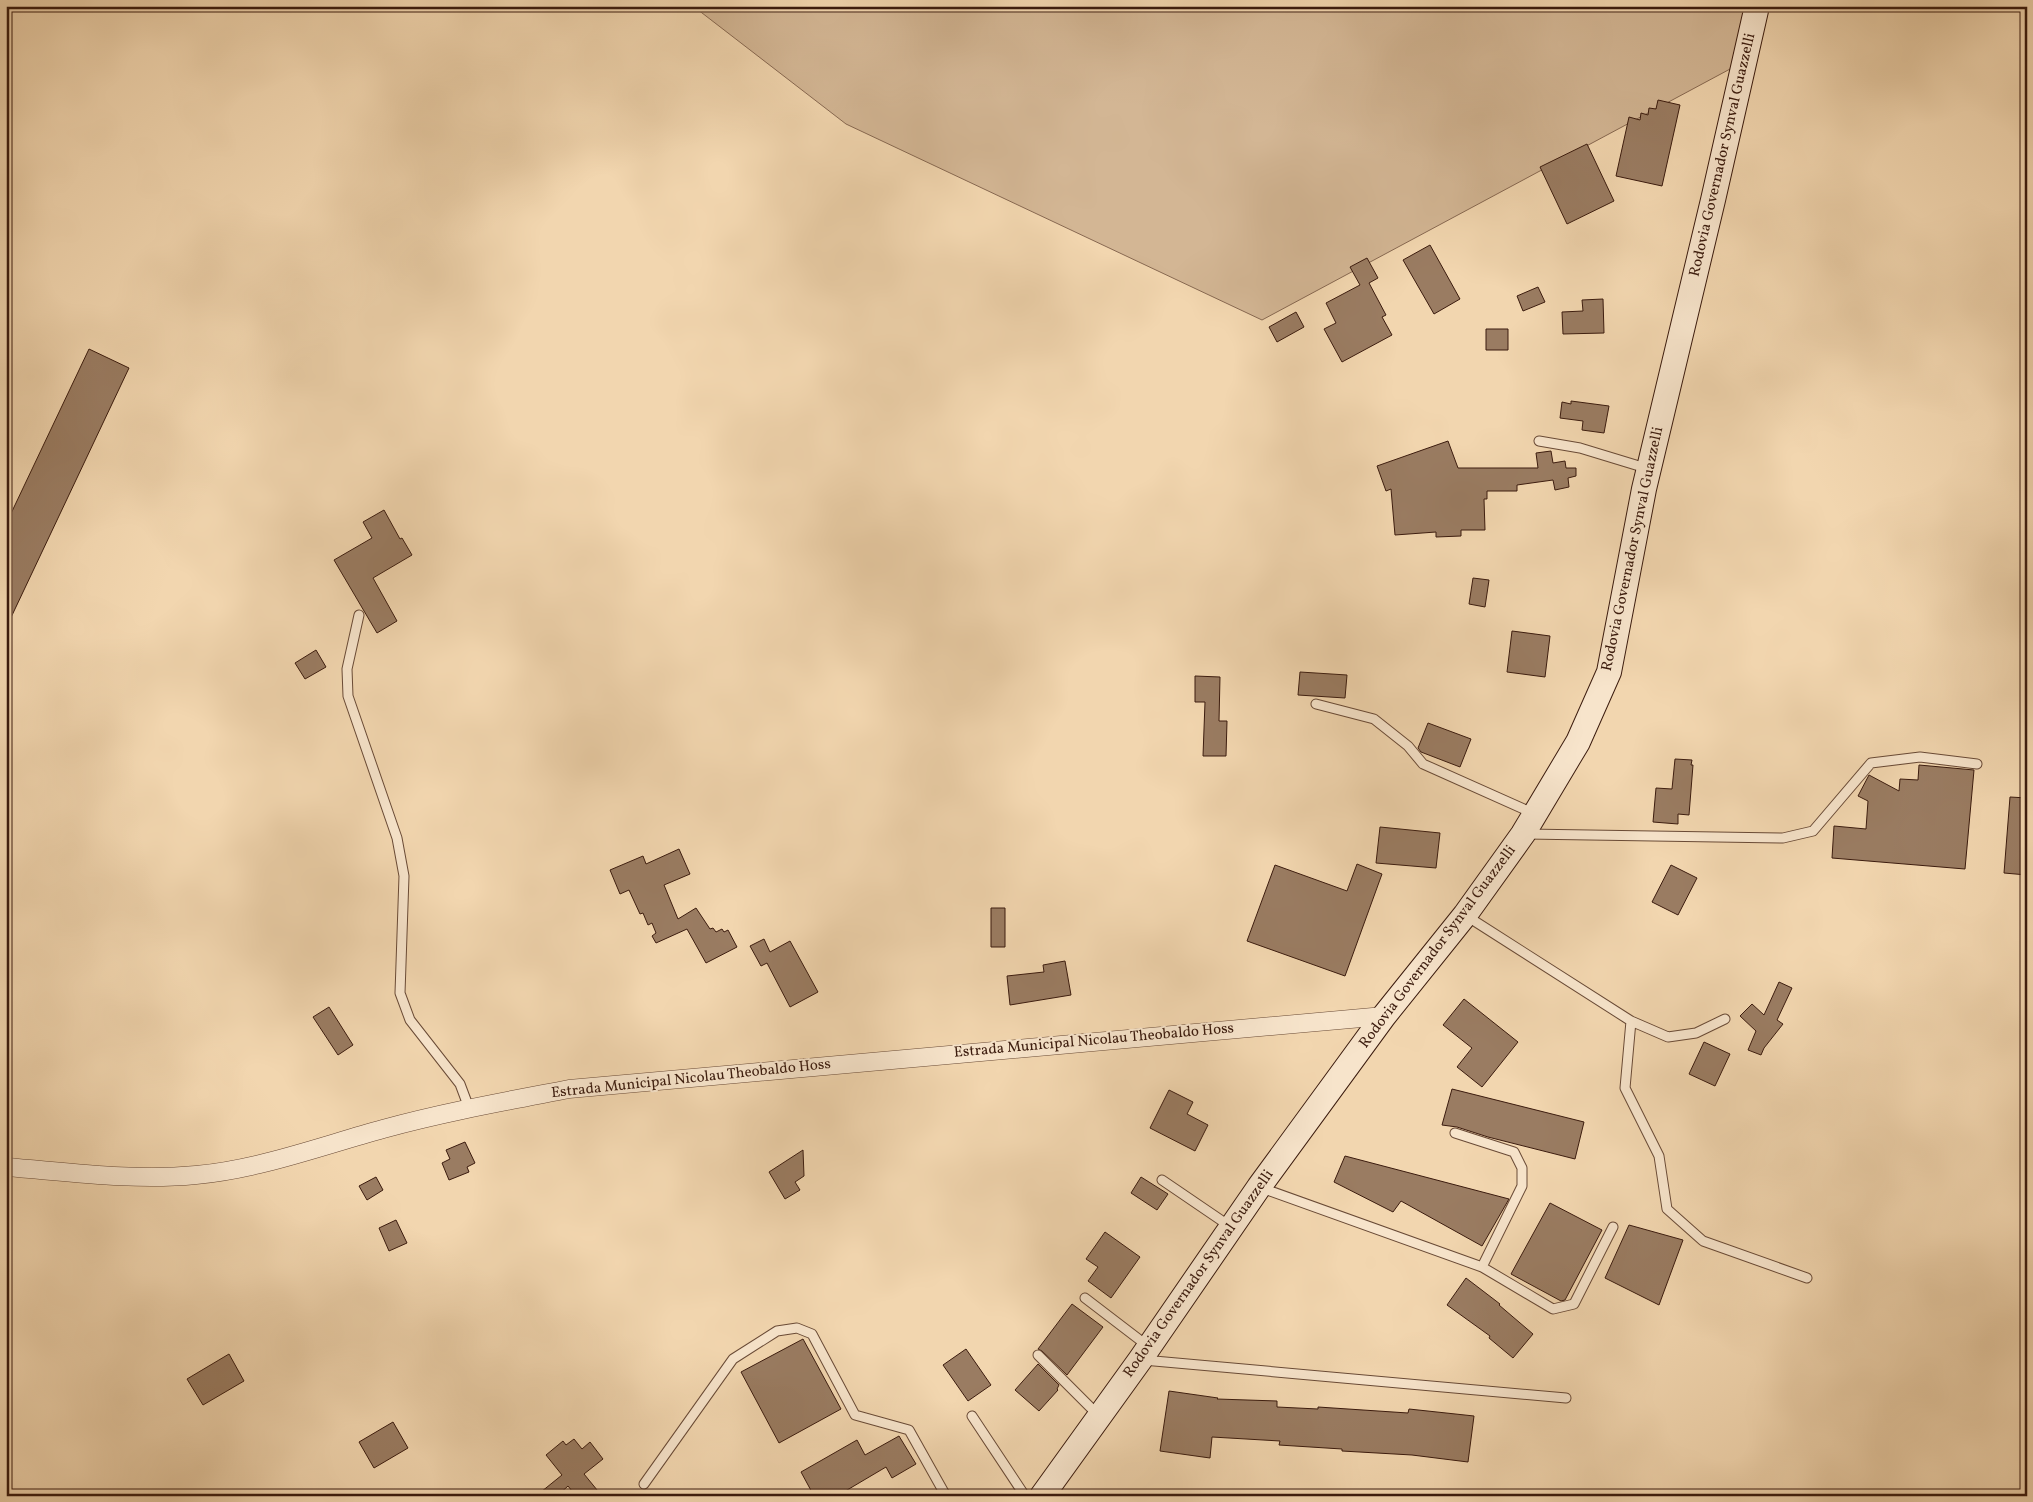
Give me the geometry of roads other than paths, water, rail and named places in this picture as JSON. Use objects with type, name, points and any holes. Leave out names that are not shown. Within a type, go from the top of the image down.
[{"type":"main road","name":"Rodovia Governador Synval Guazzelli","points":[[1042,1496],[1145,1354],[1259,1187],[1384,1016],[1465,915],[1529,824],[1578,742],[1609,672],[1649,469],[1757,6]]},
{"type":"street","name":"Estrada Municipal Nicolau Theobaldo Hoss","points":[[6,1167],[131,1178],[196,1175],[258,1166],[384,1128],[469,1108],[589,1087],[1384,1016]]},
{"type":"lane","points":[[1539,441],[1580,448],[1649,469]]},
{"type":"lane","points":[[359,615],[347,669],[348,696],[397,838],[404,876],[400,993],[410,1020],[460,1084],[469,1108]]},
{"type":"lane","points":[[1316,704],[1374,719],[1408,746],[1423,764],[1529,824],[1783,838],[1813,831],[1871,763],[1920,757],[1977,764]]},
{"type":"lane","points":[[1465,915],[1631,1021],[1668,1037],[1696,1033],[1724,1019]]},
{"type":"lane","points":[[1631,1021],[1626,1088],[1659,1156],[1667,1209],[1703,1241],[1807,1278]]},
{"type":"lane","points":[[1455,1133],[1514,1152],[1522,1168],[1522,1186],[1482,1266]]},
{"type":"lane","points":[[1162,1180],[1232,1227]]},
{"type":"lane","points":[[1259,1187],[1482,1266],[1553,1309],[1574,1304],[1613,1227]]},
{"type":"lane","points":[[1085,1298],[1145,1354],[1566,1398]]},
{"type":"lane","points":[[644,1484],[733,1359],[777,1331],[797,1328],[812,1334],[855,1415],[909,1430],[946,1496]]},
{"type":"lane","points":[[1038,1355],[1100,1416]]},
{"type":"lane","points":[[972,1416],[1025,1496]]}]
